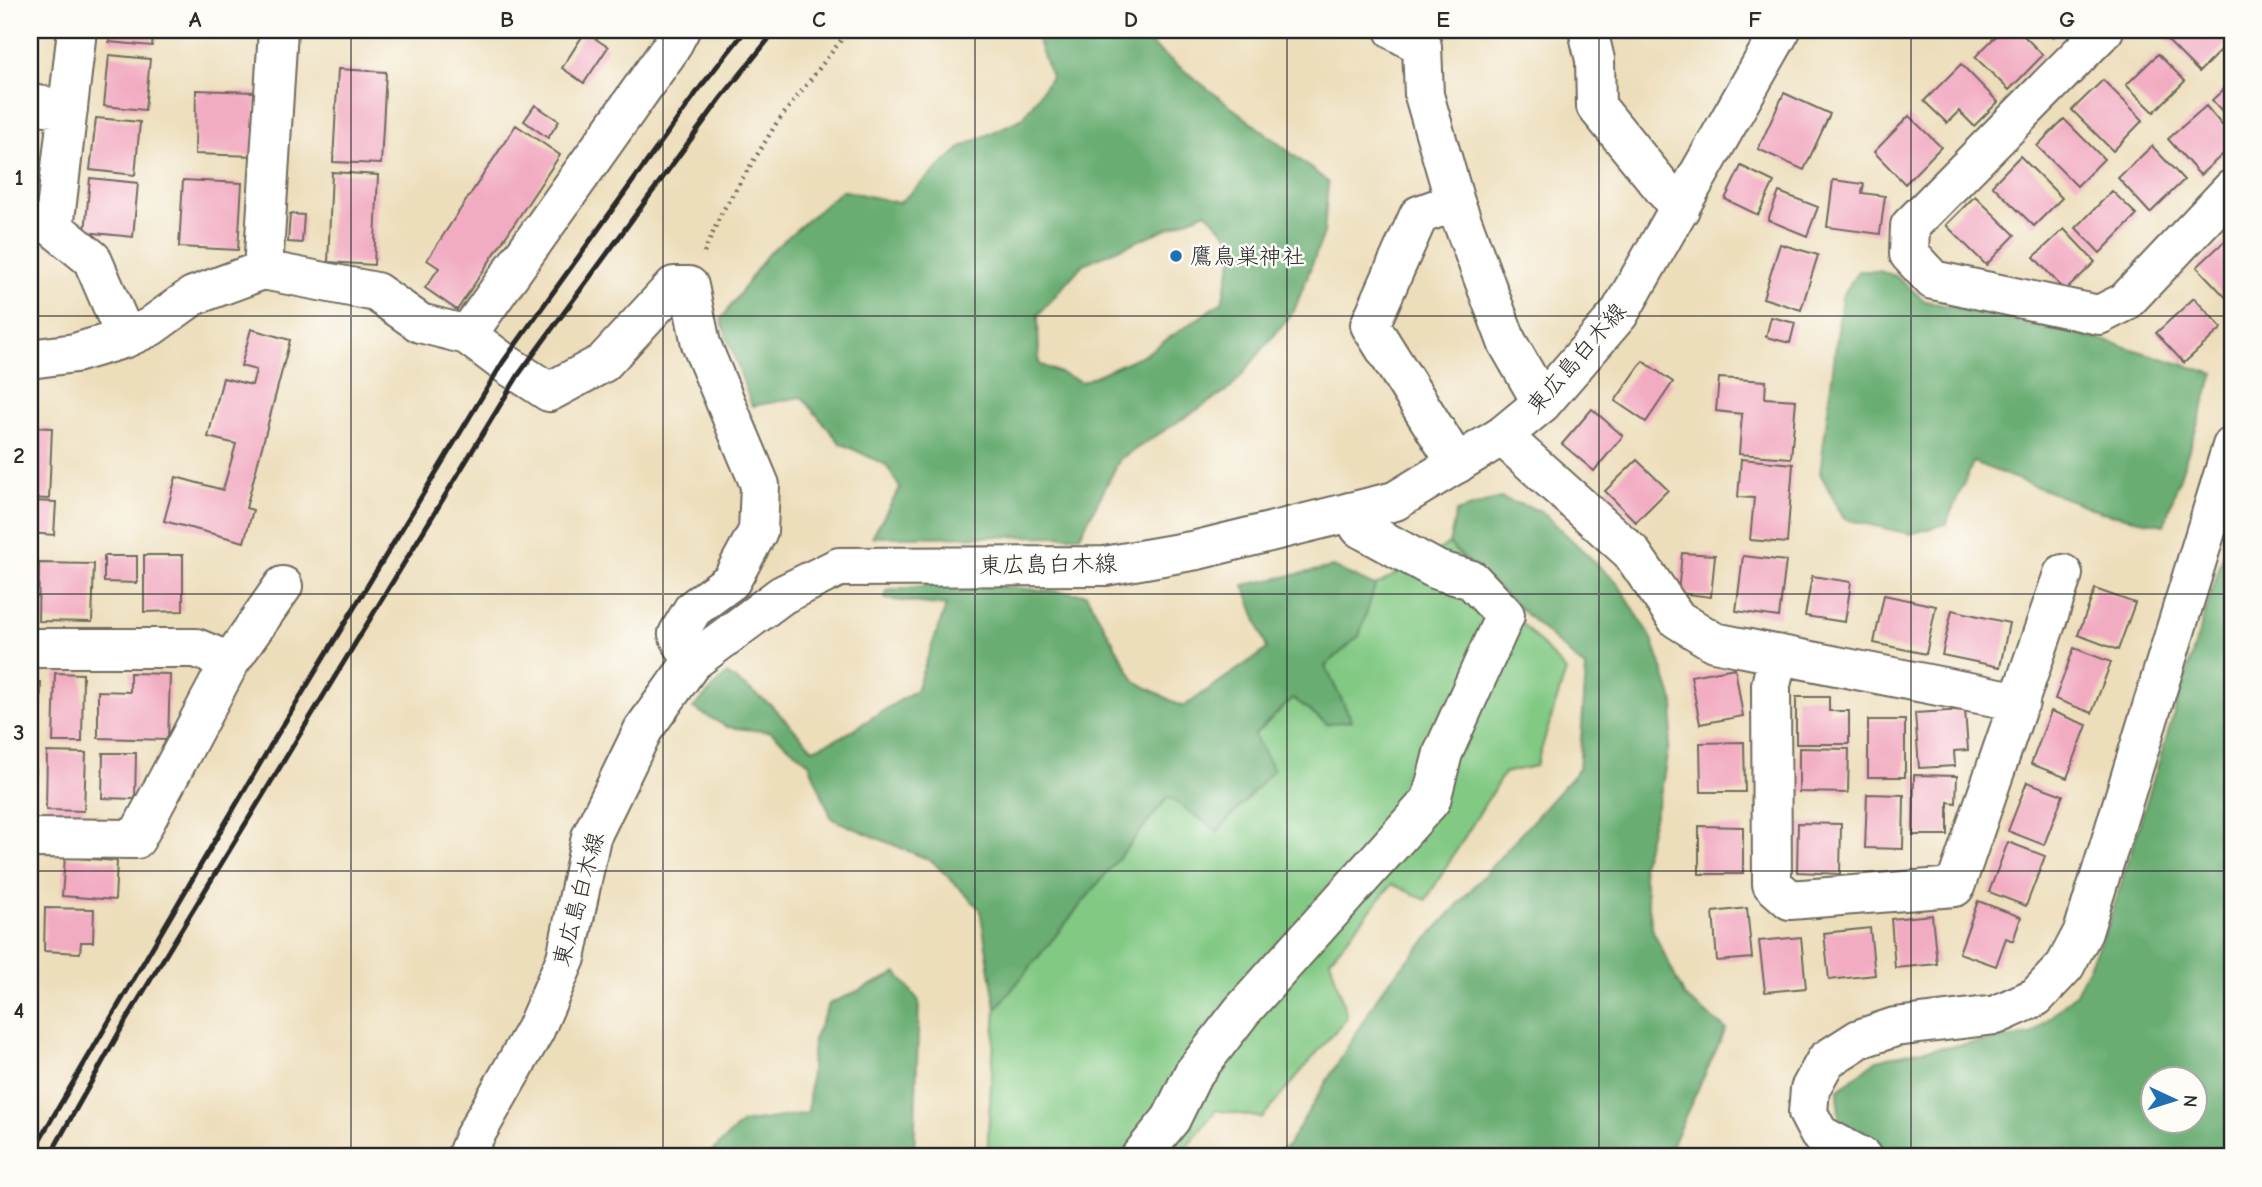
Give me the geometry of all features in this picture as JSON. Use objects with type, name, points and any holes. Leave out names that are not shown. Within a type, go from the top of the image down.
[{"type":"street","points":[[77,30],[54,228],[92,259],[126,338]]},
{"type":"street","points":[[263,270],[278,30]]},
{"type":"street","points":[[467,335],[670,49],[680,30]]},
{"type":"street","points":[[1394,30],[1422,47],[1424,95],[1455,202],[1507,342],[1542,403]]},
{"type":"street","points":[[1588,30],[1595,60],[1596,106],[1680,209]]},
{"type":"street","name":"東広島白木線","points":[[466,1157],[474,1137],[536,1030],[566,958],[591,837],[643,730],[692,662],[782,595],[839,567],[1105,566],[1197,550],[1395,501],[1502,436],[1542,403],[1619,314],[1781,30]]},
{"type":"street","points":[[2104,30],[1910,226],[1909,254],[1933,280],[2099,315],[2125,302],[2232,189]]},
{"type":"street","points":[[30,104],[68,109]]},
{"type":"street","points":[[1455,202],[1419,215],[1370,325],[1457,464]]},
{"type":"street","points":[[30,359],[75,354],[126,338],[150,327],[193,296],[263,270],[376,292],[421,323],[467,335],[549,392],[603,363],[674,286],[689,286],[701,344],[760,485],[758,531],[731,581],[693,609],[678,634],[692,662]]},
{"type":"street","points":[[1502,436],[1631,552],[1677,619],[1714,642],[2020,702]]},
{"type":"street","points":[[1862,1157],[1819,1133],[1808,1113],[1810,1089],[1826,1060],[1859,1040],[1895,1027],[1996,1015],[2036,996],[2065,966],[2083,932],[2232,446]]},
{"type":"street","points":[[1140,1157],[1171,1119],[1193,1074],[1242,1011],[1431,800],[1443,754],[1505,615],[1472,580],[1437,570],[1360,528],[1350,512]]},
{"type":"street","points":[[1778,655],[1771,685],[1772,884],[1790,900],[1955,887],[2063,574]]},
{"type":"street","points":[[30,838],[136,839],[230,662],[284,586]]},
{"type":"street","points":[[30,648],[196,648],[230,662]]},
{"type":"path","points":[[689,286],[722,212],[776,124],[849,30]]},
{"type":"green space","points":[[1034,30],[1132,30],[1328,182],[1324,233],[1294,311],[1231,388],[1120,459],[1080,536],[872,537],[900,488],[886,465],[840,443],[802,397],[752,406],[721,320],[767,255],[842,190],[899,203],[963,146],[1023,118],[1051,77]],"holes":[[[1206,212],[1236,243],[1222,302],[1147,353],[1082,382],[1039,364],[1038,315],[1083,264]]]},
{"type":"green space","points":[[1858,271],[1879,271],[1896,276],[1925,301],[2106,341],[2214,374],[2164,525],[2101,512],[1973,462],[1946,524],[1910,534],[1844,519],[1820,473],[1842,297]]},
{"type":"green space","points":[[1500,498],[1541,511],[1618,584],[1652,639],[1675,706],[1662,786],[1642,866],[1653,931],[1685,997],[1726,1029],[1666,1157],[1263,1157],[1287,1147],[1383,988],[1579,769],[1586,669],[1449,544],[1456,512]]},
{"type":"green space","points":[[2232,526],[2232,1157],[1888,1157],[1889,1153],[1839,1120],[1838,1090],[1877,1060],[1917,1051],[2031,1035],[2076,993],[2108,926]]},
{"type":"green space","points":[[1449,544],[1566,671],[1536,766],[1504,773],[1426,900],[1392,884],[1330,959],[1347,1017],[1262,1118],[1216,1110],[1179,1157],[988,1157],[996,1009],[1168,797],[1254,735],[1293,698],[1327,724],[1325,666],[1359,636],[1375,586]]},
{"type":"green space","points":[[1333,567],[1375,586],[1359,636],[1325,666],[1352,721],[1327,724],[1293,698],[1254,735],[1273,770],[1218,831],[1168,797],[996,1009],[980,909],[932,861],[832,819],[809,763],[771,732],[727,727],[693,708],[727,674],[771,705],[813,749],[843,736],[916,690],[946,606],[885,599],[887,591],[950,582],[1086,594],[1135,681],[1183,707],[1267,649],[1244,585]]},
{"type":"green space","points":[[897,973],[919,1001],[914,1157],[706,1157],[742,1123],[808,1113],[813,1040],[829,1004]]},
{"type":"building","points":[[111,30],[154,30],[152,46],[109,42]]},
{"type":"building","points":[[2002,30],[2018,30],[2043,55],[2009,90],[1975,57]]},
{"type":"building","points":[[2046,30],[2060,30],[2053,37]]},
{"type":"building","points":[[2168,30],[2214,30],[2228,43],[2199,72],[2162,35]]},
{"type":"building","points":[[585,32],[608,47],[584,83],[562,68]]},
{"type":"building","points":[[30,36],[37,36],[34,80],[30,79]]},
{"type":"building","points":[[2158,54],[2185,81],[2154,112],[2126,85]]},
{"type":"building","points":[[109,55],[150,59],[145,110],[104,106]]},
{"type":"building","points":[[1961,64],[1998,102],[1974,126],[1959,111],[1947,123],[1924,101]]},
{"type":"building","points":[[338,69],[386,72],[381,164],[333,162]]},
{"type":"building","points":[[2103,80],[2143,120],[2113,151],[2072,110]]},
{"type":"building","points":[[2232,82],[2232,122],[2212,100]]},
{"type":"building","points":[[196,90],[256,92],[255,156],[195,154]]},
{"type":"building","points":[[1784,93],[1830,114],[1804,170],[1758,149]]},
{"type":"building","points":[[535,105],[559,121],[548,138],[524,121]]},
{"type":"building","points":[[2206,106],[2232,137],[2232,146],[2200,175],[2168,139]]},
{"type":"building","points":[[1909,116],[1941,147],[1905,184],[1874,152]]},
{"type":"building","points":[[96,118],[140,122],[135,175],[90,170]]},
{"type":"building","points":[[2064,119],[2104,159],[2077,186],[2037,146]]},
{"type":"building","points":[[516,125],[560,155],[457,310],[425,288],[439,268],[427,260]]},
{"type":"building","points":[[2152,146],[2184,180],[2150,213],[2118,178]]},
{"type":"building","points":[[2020,156],[2062,198],[2034,226],[1992,185]]},
{"type":"building","points":[[1741,166],[1774,182],[1758,215],[1725,199]]},
{"type":"building","points":[[332,172],[378,175],[374,265],[328,262]]},
{"type":"building","points":[[90,178],[138,183],[133,237],[85,232]]},
{"type":"building","points":[[183,180],[242,183],[238,250],[179,247]]},
{"type":"building","points":[[1833,180],[1864,184],[1862,193],[1885,196],[1880,234],[1827,227]]},
{"type":"building","points":[[2112,191],[2137,215],[2100,253],[2076,228]]},
{"type":"building","points":[[1779,192],[1818,207],[1807,236],[1768,220]]},
{"type":"building","points":[[1975,196],[2015,235],[1986,265],[1946,225]]},
{"type":"building","points":[[290,214],[304,215],[302,243],[288,242]]},
{"type":"building","points":[[2064,229],[2095,262],[2065,291],[2034,257]]},
{"type":"building","points":[[2232,234],[2232,304],[2197,267]]},
{"type":"building","points":[[1780,244],[1818,255],[1801,310],[1763,298]]},
{"type":"building","points":[[2194,298],[2222,328],[2184,363],[2156,333]]},
{"type":"building","points":[[1771,317],[1795,323],[1790,343],[1766,337]]},
{"type":"building","points":[[251,329],[290,340],[246,508],[253,510],[244,542],[164,521],[176,477],[223,490],[236,444],[208,437],[223,378],[252,385],[256,370],[241,366]]},
{"type":"building","points":[[1643,361],[1673,382],[1646,422],[1615,401]]},
{"type":"building","points":[[1719,378],[1766,381],[1765,398],[1796,400],[1791,458],[1739,454],[1742,414],[1716,411]]},
{"type":"building","points":[[1592,409],[1623,436],[1594,471],[1562,444]]},
{"type":"building","points":[[30,427],[52,428],[49,499],[30,498]]},
{"type":"building","points":[[1741,459],[1793,464],[1787,543],[1750,540],[1754,498],[1738,497]]},
{"type":"building","points":[[1637,460],[1668,490],[1636,522],[1605,491]]},
{"type":"building","points":[[30,501],[56,502],[54,535],[30,533]]},
{"type":"building","points":[[1682,553],[1715,555],[1711,597],[1678,593]]},
{"type":"building","points":[[144,555],[183,555],[183,611],[144,612]]},
{"type":"building","points":[[104,556],[137,556],[137,583],[104,582]]},
{"type":"building","points":[[1743,556],[1786,561],[1779,617],[1736,611]]},
{"type":"building","points":[[39,563],[94,564],[92,622],[38,621]]},
{"type":"building","points":[[1812,576],[1851,582],[1845,622],[1805,616]]},
{"type":"building","points":[[2095,589],[2135,603],[2118,650],[2078,635]]},
{"type":"building","points":[[1884,595],[1936,606],[1926,654],[1874,643]]},
{"type":"building","points":[[1952,610],[2009,623],[2000,667],[1942,655]]},
{"type":"building","points":[[2074,648],[2111,662],[2092,713],[2055,699]]},
{"type":"building","points":[[1735,668],[1743,716],[1700,724],[1691,676]]},
{"type":"building","points":[[55,673],[83,674],[82,742],[53,742]]},
{"type":"building","points":[[130,673],[170,674],[168,740],[98,738],[98,691],[130,692]]},
{"type":"building","points":[[30,682],[41,682],[39,738],[30,737]]},
{"type":"building","points":[[1796,697],[1829,697],[1829,711],[1849,711],[1849,744],[1796,744]]},
{"type":"building","points":[[1965,710],[1968,750],[1954,751],[1955,766],[1919,768],[1915,713]]},
{"type":"building","points":[[2051,711],[2087,725],[2067,778],[2031,764]]},
{"type":"building","points":[[1868,720],[1905,720],[1905,777],[1868,777]]},
{"type":"building","points":[[1744,742],[1745,792],[1701,792],[1700,743]]},
{"type":"building","points":[[1799,748],[1849,749],[1848,793],[1799,792]]},
{"type":"building","points":[[47,752],[86,753],[84,811],[46,810]]},
{"type":"building","points":[[103,753],[136,753],[135,799],[102,798]]},
{"type":"building","points":[[30,755],[35,755],[34,812],[30,812]]},
{"type":"building","points":[[1914,775],[1957,776],[1956,803],[1948,802],[1948,835],[1913,835]]},
{"type":"building","points":[[2027,782],[2063,795],[2044,845],[2008,831]]},
{"type":"building","points":[[1867,794],[1904,795],[1903,849],[1865,848]]},
{"type":"building","points":[[1798,823],[1841,824],[1840,874],[1797,872]]},
{"type":"building","points":[[1699,826],[1743,827],[1743,874],[1699,874]]},
{"type":"building","points":[[2008,842],[2045,856],[2026,906],[1989,892]]},
{"type":"building","points":[[65,857],[117,861],[115,900],[62,896]]},
{"type":"building","points":[[1978,901],[2021,917],[2013,941],[2006,938],[1996,966],[1959,953]]},
{"type":"building","points":[[45,908],[94,909],[93,942],[81,942],[80,953],[44,951]]},
{"type":"building","points":[[1747,908],[1752,958],[1717,961],[1713,912]]},
{"type":"building","points":[[1932,915],[1937,964],[1895,968],[1891,919]]},
{"type":"building","points":[[1870,928],[1875,975],[1829,980],[1824,933]]},
{"type":"building","points":[[1801,937],[1806,988],[1765,992],[1759,941]]},
{"type":"railway","points":[[30,1156],[271,745],[503,362],[702,85],[746,30]]},
{"type":"railway","points":[[49,1157],[125,1022],[519,374],[721,98],[776,30]]},
{"type":"place","name":"鷹鳥巣神社","points":[[1176,256]]}]
